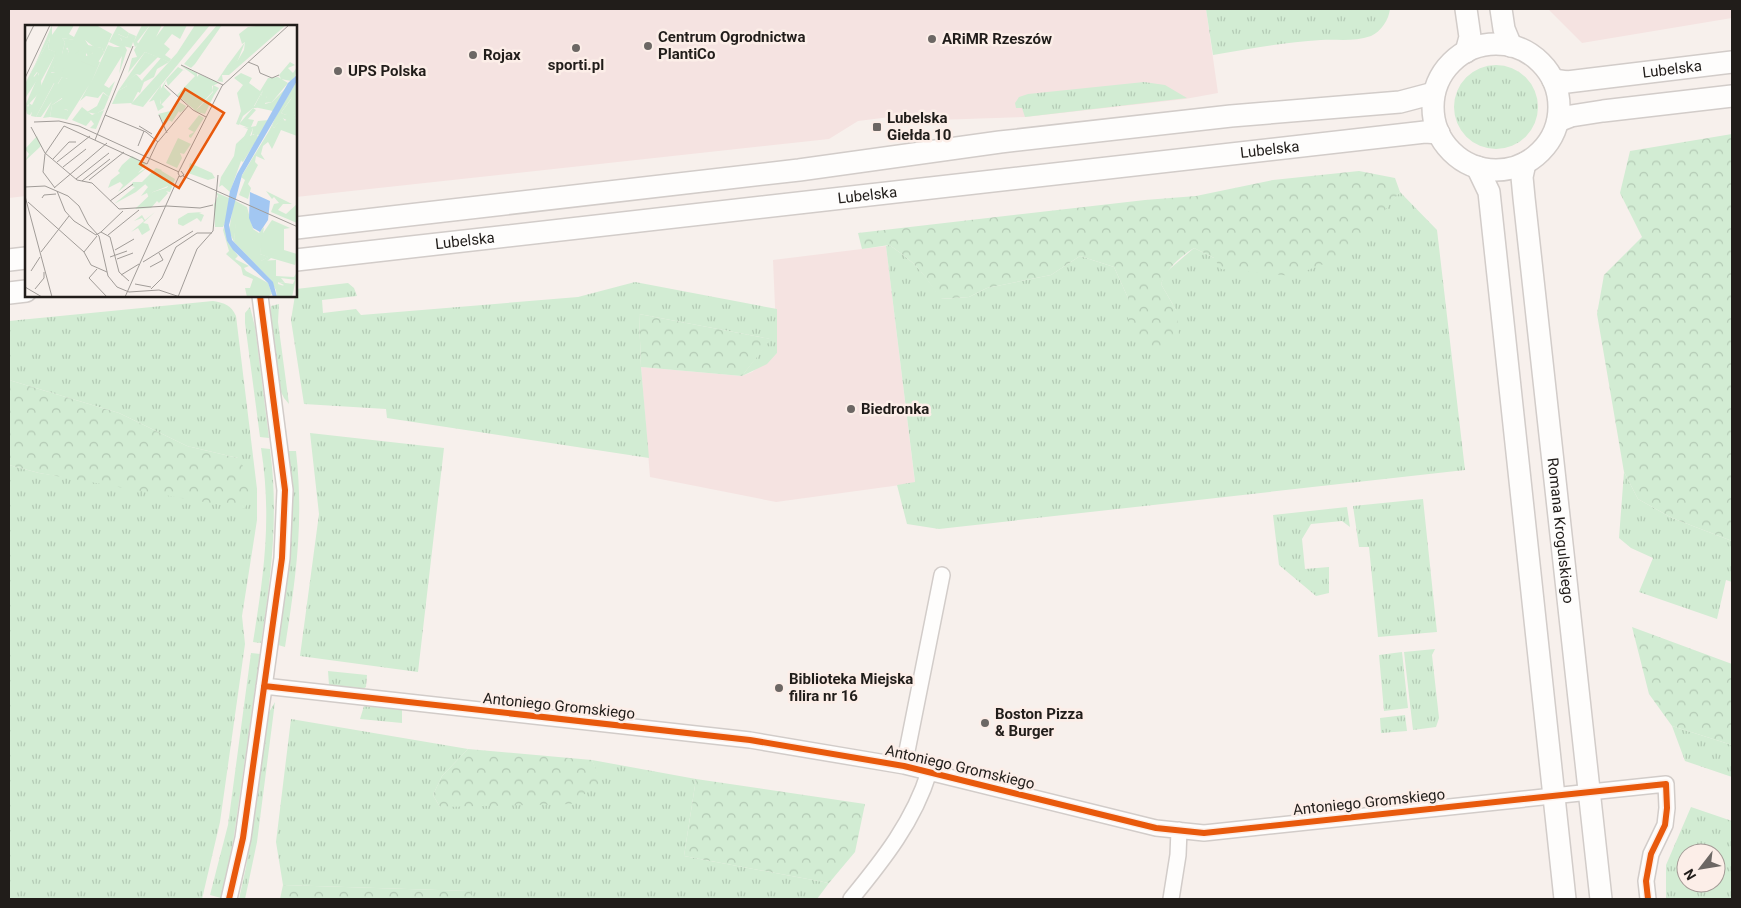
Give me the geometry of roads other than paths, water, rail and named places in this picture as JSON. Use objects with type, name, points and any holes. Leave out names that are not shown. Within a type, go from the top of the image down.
[{"type":"main road","points":[[1466,9],[1470,37],[1466,52]]},
{"type":"main road","points":[[1500,9],[1504,29],[1511,46]]},
{"type":"main road","points":[[1489,44],[1511,46],[1531,54],[1541,63],[1553,80],[1559,104],[1558,121],[1546,144],[1525,163],[1505,169],[1477,167],[1462,160],[1452,151],[1439,133],[1433,111],[1434,94],[1448,66],[1466,52],[1489,44]]},
{"type":"main road","name":"Lubelska","points":[[1553,80],[1567,82],[1732,62]]},
{"type":"main road","points":[[298,228],[799,170],[1000,142],[1231,116],[1400,102],[1434,94]]},
{"type":"main road","points":[[1558,121],[1571,116],[1603,111],[1732,96]]},
{"type":"main road","name":"Lubelska","points":[[298,260],[1425,132],[1439,133]]},
{"type":"main road","name":"Romana Krogulskiego","points":[[1525,163],[1522,184],[1601,899]]},
{"type":"main road","points":[[1477,167],[1489,192],[1565,899]]},
{"type":"main road","points":[[9,260],[25,258]]},
{"type":"main road","points":[[9,293],[25,291]]},
{"type":"street","points":[[229,899],[243,838],[282,558],[285,490],[260,298]]},
{"type":"street","points":[[904,766],[942,575]]},
{"type":"street","name":"Antoniego Gromskiego","points":[[264,686],[750,740],[904,766],[1156,828],[1204,833],[1553,794],[1666,784],[1667,808],[1665,825],[1651,854],[1646,881],[1648,899]]},
{"type":"street","name":"Antoniego Gromskiego","points":[[851,899],[888,852],[913,813],[922,795],[929,772]]},
{"type":"street","points":[[1171,899],[1178,855],[1179,830]]},
{"type":"place","name":"ARiMR Rzeszów","points":[[932,39]]},
{"type":"place","name":"Centrum Ogrodnictwa PlantiCo","points":[[648,46]]},
{"type":"place","name":"sporti.pl","points":[[576,48]]},
{"type":"place","name":"Rojax","points":[[473,55]]},
{"type":"place","name":"UPS Polska","points":[[338,71]]},
{"type":"place","name":"Lubelska Giełda 10","points":[[877,127]]},
{"type":"place","name":"Biedronka","points":[[851,409]]},
{"type":"place","name":"Biblioteka Miejska filira nr 16","points":[[779,688]]},
{"type":"place","name":"Boston Pizza & Burger","points":[[985,723]]}]
